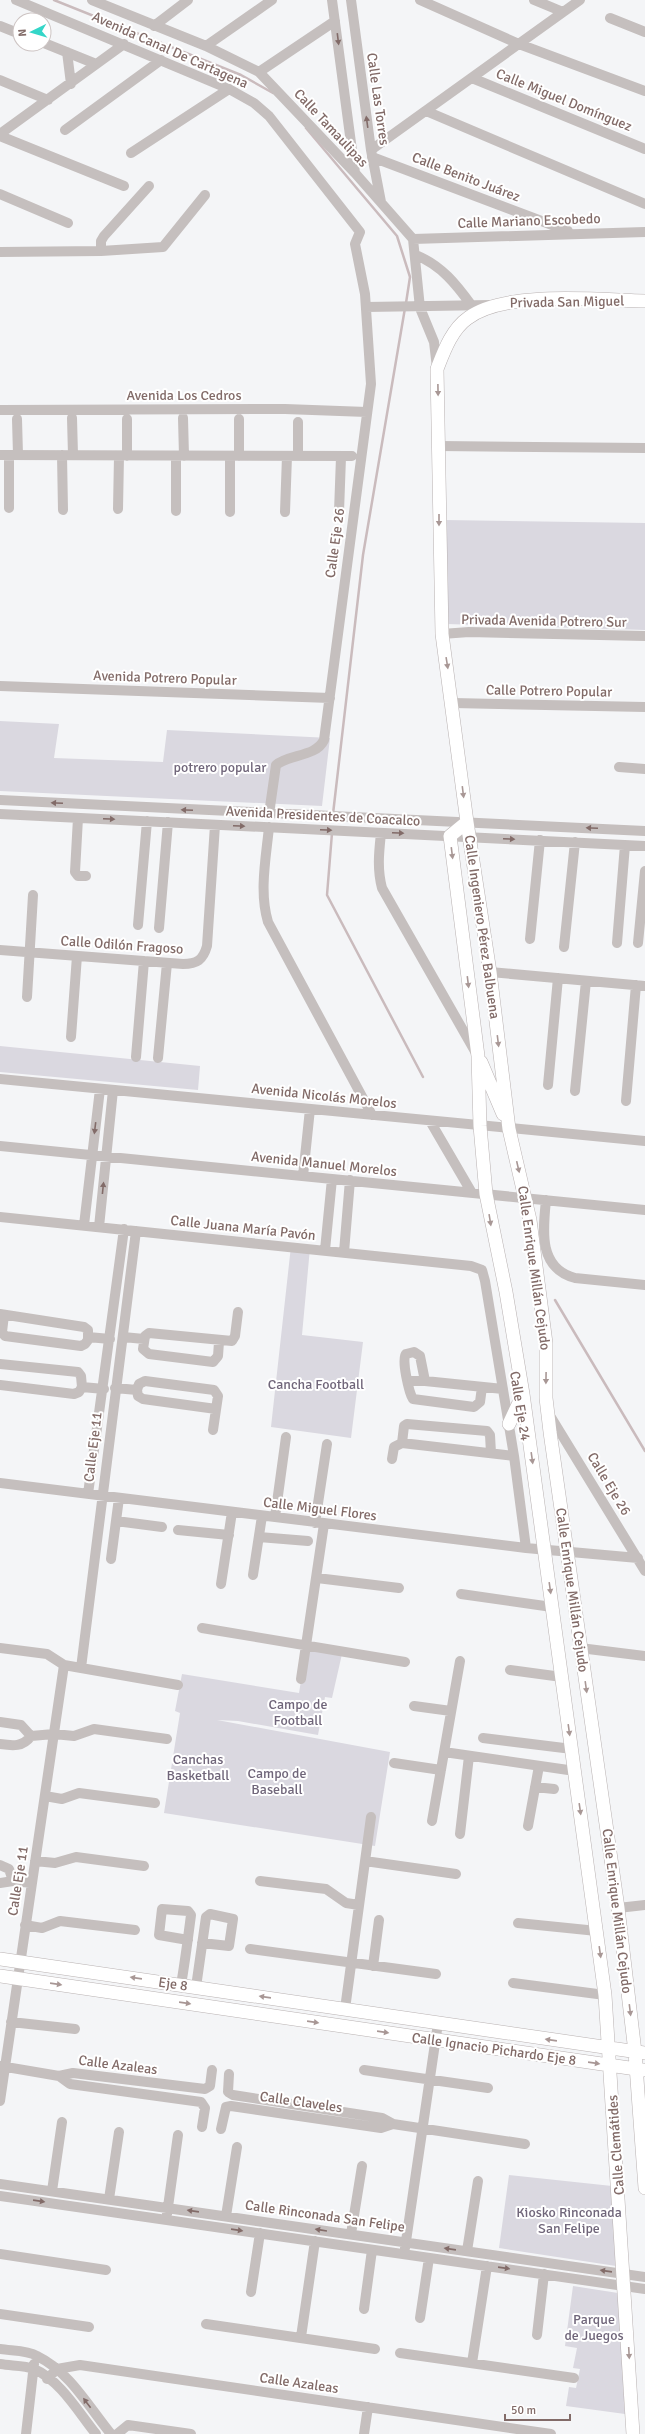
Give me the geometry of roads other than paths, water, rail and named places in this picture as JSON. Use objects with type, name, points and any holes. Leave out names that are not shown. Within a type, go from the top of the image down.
[{"type":"main road","name":"Privada San Miguel","points":[[470,312],[516,300],[645,301]]},
{"type":"main road","points":[[467,822],[453,702],[442,634],[437,370],[455,332],[470,312]]},
{"type":"main road","name":"Calle Ingeniero Pérez Balbuena","points":[[480,1126],[478,1056],[450,836],[467,822],[490,972],[509,1129]]},
{"type":"main road","points":[[478,1056],[509,1129]]},
{"type":"main road","name":"Calle Enrique Millán Cejudo","points":[[480,1126],[486,1194],[506,1292],[523,1394],[597,1931],[610,2048]]},
{"type":"main road","name":"Calle Enrique Millán Cejudo","points":[[509,1129],[526,1198],[546,1343],[548,1412],[580,1648],[640,2053]]},
{"type":"main road","points":[[509,1424],[523,1394]]},
{"type":"main road","name":"Eje 8","points":[[0,1959],[345,2009]]},
{"type":"main road","name":"Eje 8","points":[[0,1976],[344,2027]]},
{"type":"main road","name":"Calle Ignacio Pichardo Eje 8","points":[[345,2009],[640,2053]]},
{"type":"main road","name":"Calle Ignacio Pichardo Eje 8","points":[[344,2027],[640,2069]]},
{"type":"main road","name":"Calle Clemátides","points":[[610,2048],[633,2434]]},
{"type":"main road","name":"Calle Clemátides","points":[[640,2053],[645,2188]]},
{"type":"street","name":"Avenida Canal De Cartagena","points":[[16,0],[229,88],[260,107],[310,167],[359,231],[355,246]]},
{"type":"street","points":[[154,26],[188,0]]},
{"type":"street","points":[[206,46],[272,0]]},
{"type":"street","points":[[332,0],[355,173]]},
{"type":"street","name":"Calle Las Torres","points":[[351,0],[372,154],[381,202]]},
{"type":"street","points":[[420,0],[519,44],[645,91]]},
{"type":"street","points":[[534,0],[563,12]]},
{"type":"street","name":"Calle Miguel Domínguez","points":[[372,154],[426,111],[580,0]]},
{"type":"street","name":"Calle Tamaulipas","points":[[99,1],[154,26],[206,46],[259,72],[355,173],[413,239]]},
{"type":"street","points":[[610,18],[645,32]]},
{"type":"street","points":[[259,72],[335,21]]},
{"type":"street","points":[[0,26],[12,31]]},
{"type":"street","points":[[0,135],[124,44]]},
{"type":"street","points":[[52,46],[96,64]]},
{"type":"street","points":[[67,52],[71,84]]},
{"type":"street","points":[[65,130],[161,60]]},
{"type":"street","name":"Calle Miguel Domínguez","points":[[472,78],[645,149]]},
{"type":"street","points":[[0,80],[48,100]]},
{"type":"street","points":[[131,153],[229,88]]},
{"type":"street","points":[[426,111],[645,204]]},
{"type":"street","points":[[0,135],[124,186]]},
{"type":"street","name":"Calle Benito Juárez","points":[[372,154],[572,233]]},
{"type":"street","points":[[101,251],[101,241],[104,236],[149,186]]},
{"type":"street","points":[[0,194],[68,222]]},
{"type":"street","points":[[0,252],[101,251],[163,247],[206,195]]},
{"type":"street","name":"Calle Mariano Escobedo","points":[[413,239],[572,233],[645,232]]},
{"type":"street","points":[[413,239],[416,255],[419,308],[434,342],[437,370]]},
{"type":"street","name":"Calle Eje 26","points":[[269,814],[276,765],[281,761],[321,746],[330,698],[371,384],[366,308],[355,246]]},
{"type":"street","points":[[416,255],[432,262],[443,270],[470,312]]},
{"type":"street","points":[[366,308],[419,308],[470,312]]},
{"type":"street","name":"Avenida Los Cedros","points":[[0,410],[284,409],[367,412]]},
{"type":"street","points":[[63,510],[72,418]]},
{"type":"street","points":[[176,511],[184,418]]},
{"type":"street","points":[[9,508],[9,455],[16,419]]},
{"type":"street","points":[[118,509],[127,419]]},
{"type":"street","points":[[230,512],[234,456],[239,419]]},
{"type":"street","points":[[298,422],[298,456]]},
{"type":"street","points":[[439,446],[645,448]]},
{"type":"street","points":[[9,455],[352,456]]},
{"type":"street","points":[[285,512],[287,456]]},
{"type":"street","points":[[339,512],[341,457]]},
{"type":"street","name":"Privada Avenida Potrero Sur","points":[[442,634],[468,632],[645,636]]},
{"type":"street","name":"Avenida Potrero Popular","points":[[0,686],[330,698]]},
{"type":"street","name":"Calle Potrero Popular","points":[[453,702],[645,707]]},
{"type":"street","points":[[619,767],[645,769]]},
{"type":"street","name":"Avenida Presidentes de Coacalco","points":[[0,800],[645,831]]},
{"type":"street","points":[[202,810],[202,824]]},
{"type":"street","name":"Avenida Presidentes de Coacalco","points":[[0,814],[645,846]]},
{"type":"street","points":[[78,818],[75,872],[78,876],[86,876]]},
{"type":"street","points":[[138,925],[147,821]]},
{"type":"street","points":[[160,928],[168,822]]},
{"type":"street","name":"Calle Odilón Fragoso","points":[[0,950],[191,964],[204,956],[207,946],[215,825]]},
{"type":"street","points":[[269,827],[263,895],[264,909],[268,922],[372,1115]]},
{"type":"street","points":[[608,829],[608,844]]},
{"type":"street","points":[[381,833],[378,858],[378,875],[382,888],[478,1056]]},
{"type":"street","points":[[530,940],[540,840]]},
{"type":"street","points":[[564,947],[575,842]]},
{"type":"street","points":[[617,943],[626,845]]},
{"type":"street","points":[[638,943],[645,871]]},
{"type":"street","points":[[27,997],[33,895]]},
{"type":"street","points":[[71,1037],[77,956]]},
{"type":"street","points":[[136,1057],[144,961]]},
{"type":"street","points":[[158,1058],[167,963]]},
{"type":"street","points":[[490,972],[640,986],[626,1101]]},
{"type":"street","points":[[548,1085],[558,978]]},
{"type":"street","points":[[575,1091],[586,981]]},
{"type":"street","name":"Avenida Nicolás Morelos","points":[[0,1079],[509,1129],[645,1140]]},
{"type":"street","points":[[84,1225],[100,1089]]},
{"type":"street","points":[[99,1227],[113,1090]]},
{"type":"street","points":[[303,1176],[310,1109]]},
{"type":"street","points":[[430,1121],[472,1193]]},
{"type":"street","name":"Avenida Manuel Morelos","points":[[0,1146],[645,1210]]},
{"type":"street","points":[[325,1250],[332,1179]]},
{"type":"street","points":[[344,1252],[350,1180]]},
{"type":"street","points":[[546,1200],[545,1242],[548,1256],[563,1275],[574,1278],[645,1285]]},
{"type":"street","name":"Calle Juana María Pavón","points":[[0,1217],[344,1252],[471,1266],[482,1270]]},
{"type":"street","points":[[88,1494],[104,1389],[124,1229]]},
{"type":"street","name":"Calle Eje 11","points":[[80,1668],[136,1231]]},
{"type":"street","name":"Calle Eje 24","points":[[482,1270],[504,1389],[526,1548]]},
{"type":"street","points":[[219,1342],[217,1359],[210,1362],[146,1353],[143,1349],[144,1339],[147,1334],[151,1333],[228,1342],[234,1339],[238,1312]]},
{"type":"street","points":[[2,1314],[84,1327],[88,1330],[88,1337],[87,1343],[81,1346],[6,1336],[2,1332],[2,1314]]},
{"type":"street","points":[[88,1337],[110,1339]]},
{"type":"street","points":[[122,1337],[144,1339]]},
{"type":"street","points":[[425,1381],[420,1356],[414,1352],[404,1355],[408,1381],[413,1399],[474,1407],[480,1402],[482,1387]]},
{"type":"street","points":[[0,1364],[78,1372],[81,1376],[82,1387],[78,1393],[74,1394],[0,1385]]},
{"type":"street","points":[[213,1430],[216,1409],[218,1393],[212,1389],[145,1381],[138,1384],[138,1396],[143,1399],[216,1409]]},
{"type":"street","points":[[408,1381],[425,1381],[504,1389]]},
{"type":"street","points":[[82,1387],[104,1389]]},
{"type":"street","points":[[115,1388],[137,1390]]},
{"type":"street","name":"Calle Eje 26","points":[[548,1412],[645,1571]]},
{"type":"street","points":[[402,1443],[404,1426],[407,1424],[487,1431],[490,1435],[491,1453]]},
{"type":"street","points":[[275,1517],[286,1437]]},
{"type":"street","points":[[392,1459],[394,1446],[402,1443],[514,1456]]},
{"type":"street","points":[[301,1679],[317,1578],[327,1444]]},
{"type":"street","name":"Calle Miguel Flores","points":[[0,1483],[526,1548],[567,1550],[638,1558]]},
{"type":"street","points":[[111,1559],[119,1498]]},
{"type":"street","points":[[221,1584],[232,1512]]},
{"type":"street","points":[[253,1575],[262,1516]]},
{"type":"street","points":[[116,1521],[162,1527]]},
{"type":"street","points":[[178,1530],[229,1535]]},
{"type":"street","points":[[259,1537],[308,1542]]},
{"type":"street","points":[[317,1578],[399,1588]]},
{"type":"street","points":[[461,1594],[552,1608]]},
{"type":"street","points":[[202,1628],[307,1644],[405,1662]]},
{"type":"street","points":[[0,1648],[47,1654],[64,1665],[178,1685]]},
{"type":"street","points":[[580,1648],[645,1656]]},
{"type":"street","points":[[432,1821],[460,1661]]},
{"type":"street","name":"Calle Eje 11","points":[[0,2101],[2,2066],[7,2027],[18,1978],[64,1665]]},
{"type":"street","points":[[510,1670],[562,1677]]},
{"type":"street","points":[[414,1706],[451,1711]]},
{"type":"street","points":[[0,1722],[21,1725],[31,1736]]},
{"type":"street","points":[[0,1744],[21,1745],[31,1736],[54,1734],[74,1736],[94,1729],[167,1739]]},
{"type":"street","points":[[483,1738],[572,1749]]},
{"type":"street","points":[[444,1752],[575,1771]]},
{"type":"street","points":[[460,1834],[469,1756]]},
{"type":"street","points":[[394,1763],[441,1770]]},
{"type":"street","points":[[528,1826],[539,1766]]},
{"type":"street","points":[[535,1787],[554,1789]]},
{"type":"street","points":[[45,1796],[62,1799],[79,1793],[155,1803]]},
{"type":"street","points":[[345,2009],[371,1817]]},
{"type":"street","points":[[35,1861],[55,1863],[76,1857],[144,1866]]},
{"type":"street","points":[[365,1861],[456,1874]]},
{"type":"street","points":[[0,1865],[9,1869],[13,1881]]},
{"type":"street","points":[[0,1883],[13,1881],[32,1883]]},
{"type":"street","points":[[260,1881],[326,1889],[346,1902],[359,1905]]},
{"type":"street","points":[[618,1908],[645,1905]]},
{"type":"street","points":[[181,1985],[188,1940],[191,1912],[162,1909],[158,1932],[162,1936],[188,1940]]},
{"type":"street","points":[[196,1987],[202,1943],[207,1915],[233,1919],[230,1944],[227,1946],[202,1943]]},
{"type":"street","points":[[373,1966],[380,1920]]},
{"type":"street","points":[[25,1925],[42,1928],[60,1921],[135,1930]]},
{"type":"street","points":[[518,1923],[597,1931]]},
{"type":"street","points":[[250,1949],[436,1974]]},
{"type":"street","points":[[513,1983],[605,1995]]},
{"type":"street","points":[[404,2254],[438,2023]]},
{"type":"street","points":[[7,2027],[75,2029]]},
{"type":"street","name":"Calle Azaleas","points":[[2,2066],[59,2076],[73,2073],[205,2090],[210,2086],[212,2070]]},
{"type":"street","points":[[364,2070],[488,2088]]},
{"type":"street","points":[[229,2074],[226,2088],[228,2092],[233,2095],[382,2118],[394,2124],[525,2144]]},
{"type":"street","points":[[59,2076],[70,2084],[201,2102],[205,2108],[202,2127]]},
{"type":"street","name":"Calle Claveles","points":[[221,2129],[223,2111],[226,2107],[231,2106],[382,2128],[394,2124]]},
{"type":"street","points":[[52,2191],[62,2122]]},
{"type":"street","points":[[109,2199],[118,2132]]},
{"type":"street","points":[[166,2220],[178,2135]]},
{"type":"street","points":[[226,2216],[237,2147]]},
{"type":"street","points":[[351,2234],[362,2166]]},
{"type":"street","points":[[467,2251],[478,2181]]},
{"type":"street","name":"Calle Rinconada San Felipe","points":[[0,2184],[467,2251],[624,2280],[645,2289]]},
{"type":"street","name":"Calle Rinconada San Felipe","points":[[0,2196],[544,2274],[624,2280],[645,2277]]},
{"type":"street","points":[[251,2292],[260,2233]]},
{"type":"street","points":[[301,2337],[315,2241]]},
{"type":"street","points":[[364,2309],[372,2250]]},
{"type":"street","points":[[0,2254],[106,2270]]},
{"type":"street","points":[[420,2318],[429,2258]]},
{"type":"street","points":[[472,2363],[487,2266]]},
{"type":"street","points":[[536,2335],[544,2274]]},
{"type":"street","points":[[0,2314],[89,2327]]},
{"type":"street","points":[[206,2324],[375,2349]]},
{"type":"street","points":[[0,2349],[36,2355],[57,2369],[67,2378],[111,2434]]},
{"type":"street","points":[[400,2353],[574,2378]]},
{"type":"street","points":[[26,2434],[36,2355]]},
{"type":"street","points":[[0,2364],[34,2369],[47,2378],[58,2387],[96,2434]]},
{"type":"street","name":"Calle Azaleas","points":[[57,2369],[80,2365],[551,2434]]},
{"type":"street","points":[[47,2378],[57,2369]]},
{"type":"street","points":[[364,2434],[368,2407]]},
{"type":"street","points":[[117,2434],[128,2425],[191,2434]]},
{"type":"waterway","points":[[54,0],[241,75],[273,93]]},
{"type":"waterway","points":[[306,128],[397,236],[410,277],[406,303]]},
{"type":"waterway","points":[[333,814],[363,555],[405,308]]},
{"type":"waterway","points":[[332,833],[327,895],[423,1077]]},
{"type":"waterway","points":[[555,1300],[645,1451]]},
{"type":"park label","name":"potrero popular","points":[[220,767]]},
{"type":"park label","name":"Cancha Football","points":[[316,1384]]},
{"type":"park label","name":"Campo de Football","points":[[298,1712]]},
{"type":"park label","name":"Canchas Basketball","points":[[198,1768]]},
{"type":"park label","name":"Campo de Baseball","points":[[277,1782]]},
{"type":"park label","name":"Kiosko Rinconada San Felipe","points":[[569,2220]]},
{"type":"park label","name":"Parque de Juegos","points":[[594,2328]]}]
